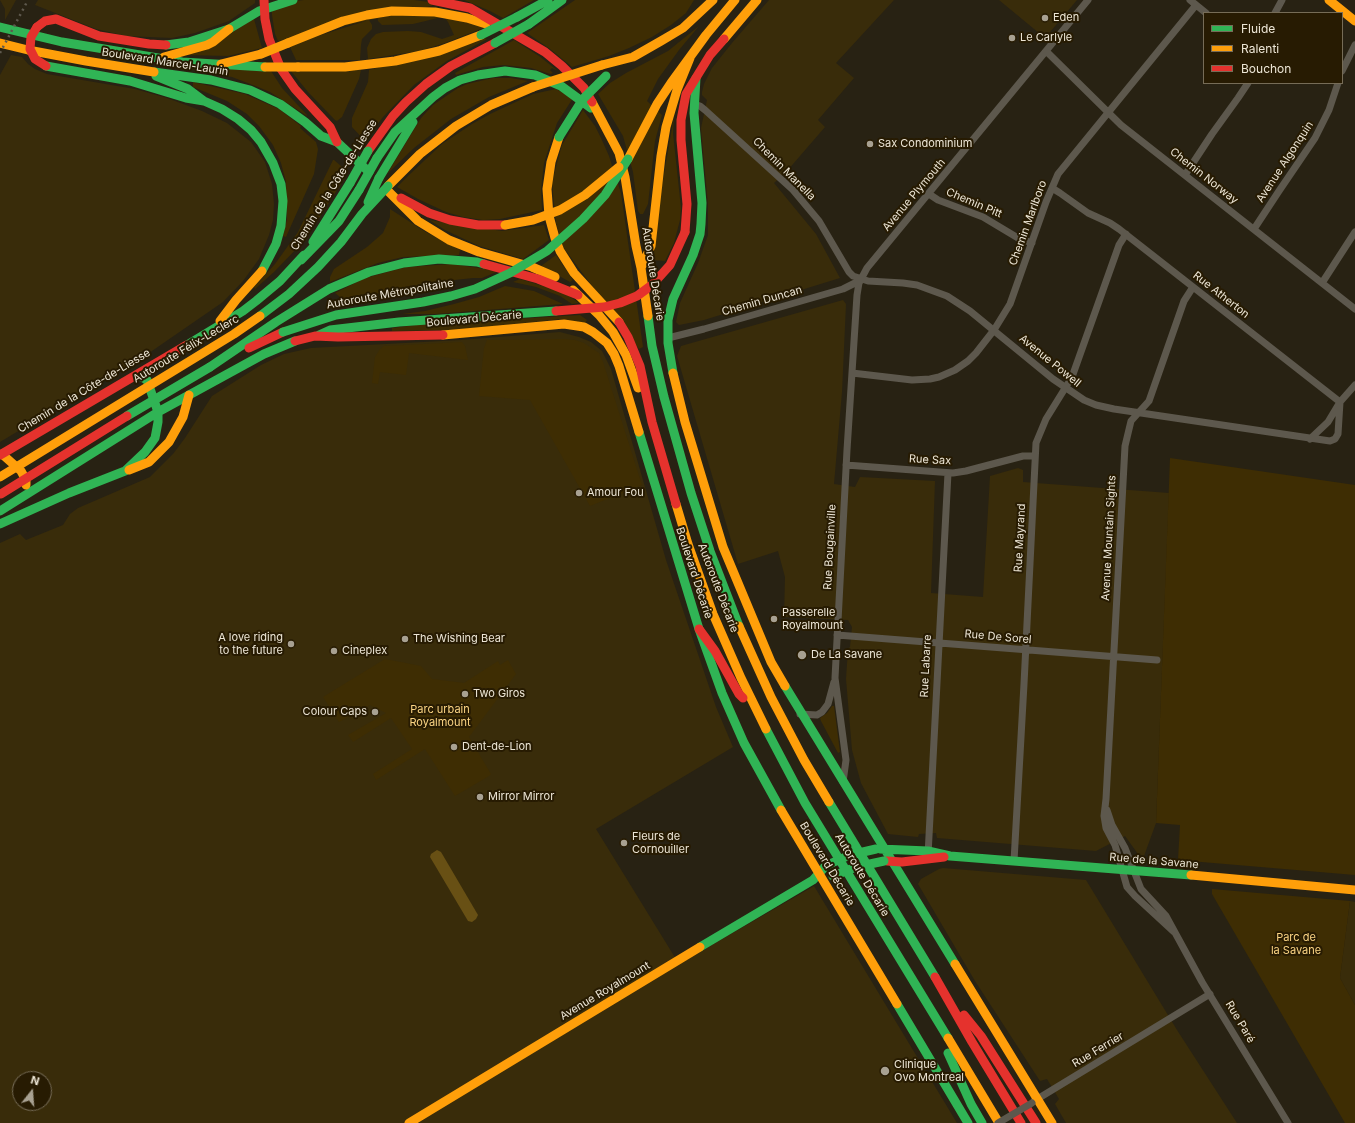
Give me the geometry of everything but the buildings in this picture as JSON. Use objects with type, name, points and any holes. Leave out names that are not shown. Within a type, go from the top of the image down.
[{"type":"main road","points":[[159,58],[200,48],[213,42],[264,4],[293,0]]},
{"type":"main road","points":[[432,0],[470,8],[511,31]]},
{"type":"main road","points":[[221,64],[265,67],[345,67],[385,63],[418,57],[439,51],[481,35],[548,0]]},
{"type":"main road","name":"Chemin de la Côte-de-Liesse","points":[[1,455],[138,375],[256,301],[280,281],[301,260],[350,183],[368,150],[380,132],[406,102],[451,66],[529,24],[562,0]]},
{"type":"main road","points":[[362,214],[420,154],[447,132],[472,116],[511,96],[546,82],[634,56],[679,30],[697,16],[713,0]]},
{"type":"main road","name":"Autoroute Métropolitaine","points":[[210,367],[283,332],[311,322],[348,312],[443,299],[475,289],[510,274],[547,251],[583,220],[604,195],[628,159],[661,98],[706,35],[735,0]]},
{"type":"main road","points":[[315,336],[330,330],[399,322],[604,307],[620,303],[636,296],[655,282],[670,265],[677,252],[685,232],[687,222],[687,204],[681,140],[681,120],[686,94],[710,55],[758,0]]},
{"type":"main road","points":[[1329,0],[1355,21]]},
{"type":"main road","points":[[264,4],[269,40],[281,69],[295,89],[330,127],[337,142]]},
{"type":"main road","points":[[221,64],[260,54],[343,21],[367,15],[402,11],[430,12],[451,15],[511,31]]},
{"type":"main road","points":[[204,101],[186,98],[130,81],[46,66],[35,59],[30,49],[31,38],[37,27],[47,20],[56,19],[99,36],[164,45],[189,42],[229,29]]},
{"type":"main road","name":"Boulevard Marcel-Laurin","points":[[0,27],[62,42],[188,63],[221,64]]},
{"type":"main road","name":"Autoroute Décarie","points":[[511,31],[545,52],[569,72],[584,88],[614,141],[623,166],[636,246],[642,268],[652,346],[664,397],[693,499],[710,551],[743,637],[771,697],[804,760],[1022,1123]]},
{"type":"main road","name":"Boulevard Marcel-Laurin","points":[[0,42],[59,56],[211,80],[250,90],[280,104],[321,136],[337,142],[418,221],[450,240],[470,249],[518,262],[543,271],[560,280],[578,295],[599,315],[618,340],[626,355],[652,422]]},
{"type":"main road","name":"Autoroute Décarie","points":[[634,56],[601,80],[587,94],[572,114],[559,137],[550,168],[547,189],[549,216],[553,232],[560,251],[574,273],[612,314],[628,337],[640,366],[652,422],[688,544],[722,635],[754,706],[805,803],[998,1123]]},
{"type":"main road","points":[[642,268],[651,246],[662,144],[670,110],[690,58]]},
{"type":"main road","points":[[142,70],[188,89],[204,101],[222,109],[238,119],[251,130],[261,142],[276,170],[283,201],[283,213],[276,244],[268,263],[259,277],[236,300],[216,326]]},
{"type":"main road","points":[[301,260],[339,221],[377,158],[395,132],[442,91],[460,80],[478,75],[505,71],[524,73],[554,82],[569,91],[598,114]]},
{"type":"main road","points":[[696,78],[694,104],[702,203],[700,234],[693,255],[672,299],[668,320],[668,338],[670,359],[675,383],[704,486],[729,565],[771,662],[800,714],[843,782],[880,849],[1035,1101],[1052,1123]]},
{"type":"main road","points":[[362,214],[379,178],[421,108]]},
{"type":"main road","points":[[389,192],[424,210],[450,220],[478,225],[505,225],[539,218],[568,206],[590,191],[628,159]]},
{"type":"main road","name":"Autoroute Félix-Leclerc","points":[[0,477],[263,315],[294,290],[318,267],[341,242],[362,214]]},
{"type":"main road","points":[[0,495],[110,425],[210,367],[310,300],[348,280],[378,269],[404,262],[429,260],[458,260],[477,262],[517,272],[551,283],[578,295]]},
{"type":"main road","name":"Boulevard Décarie","points":[[189,395],[277,347],[315,336],[444,335],[564,324],[584,327],[600,337],[612,350],[619,366],[665,521],[700,629],[722,693],[744,743],[772,794],[968,1123]]},
{"type":"main road","points":[[125,471],[146,452],[153,442],[157,429],[158,412],[147,380],[138,375]]},
{"type":"main road","points":[[0,511],[158,412],[189,395]]},
{"type":"main road","points":[[0,524],[69,493],[149,462],[169,442],[183,417],[189,395]]},
{"type":"main road","points":[[1,455],[16,465],[23,474],[26,482],[26,495]]},
{"type":"main road","points":[[700,629],[715,651],[739,694],[754,706]]},
{"type":"main road","name":"Rue de la Savane","points":[[821,875],[831,863],[850,855],[880,849],[928,855],[1355,890]]},
{"type":"main road","name":"Rue de la Savane","points":[[821,875],[888,861],[928,855]]},
{"type":"main road","name":"Avenue Royalmount","points":[[409,1123],[821,875]]},
{"type":"main road","points":[[939,984],[982,1036],[1036,1123]]},
{"type":"main road","points":[[928,1006],[971,1104],[982,1123]]},
{"type":"street","name":"Avenue Plymouth","points":[[849,417],[857,295],[861,280],[867,268],[1088,0]]},
{"type":"street","points":[[1190,0],[1205,12]]},
{"type":"street","points":[[1276,12],[1282,0]]},
{"type":"street","name":"Chemin Marlboro","points":[[852,374],[912,380],[930,379],[955,370],[968,361],[982,347],[1005,314],[1012,299],[1052,188],[1062,168],[1196,5]]},
{"type":"street","points":[[1343,69],[1355,45]]},
{"type":"street","name":"Chemin Norway","points":[[1046,51],[1121,124],[1355,309]]},
{"type":"street","points":[[1185,175],[1247,84]]},
{"type":"street","name":"Avenue Algonquin","points":[[1254,229],[1278,191],[1304,156],[1315,138],[1329,110],[1338,84]]},
{"type":"street","name":"Chemin Manella","points":[[694,104],[705,110],[793,190],[823,228],[849,272],[861,280]]},
{"type":"street","name":"Rue Atherton","points":[[1052,188],[1060,192],[1085,212],[1110,223],[1126,234],[1340,402]]},
{"type":"street","name":"Chemin Pitt","points":[[929,194],[938,200],[979,215],[1002,227],[1018,238],[1032,243]]},
{"type":"street","points":[[1322,282],[1355,232]]},
{"type":"street","name":"Rue Mayrand","points":[[1014,861],[1036,442],[1039,433],[1074,371],[1119,245],[1126,234]]},
{"type":"street","name":"Avenue Powell","points":[[861,280],[907,284],[938,292],[964,306],[1076,396],[1092,404],[1107,408],[1330,441],[1337,438],[1339,432],[1340,402]]},
{"type":"street","name":"Chemin Duncan","points":[[668,338],[843,289],[861,280]]},
{"type":"street","name":"Avenue Mountain Sights","points":[[1174,932],[1130,890],[1126,884],[1115,845],[1104,821],[1125,446],[1131,421],[1149,402],[1184,301],[1193,287]]},
{"type":"street","points":[[1310,439],[1330,420],[1340,402],[1355,385]]},
{"type":"street","name":"Rue Bougainville","points":[[843,782],[846,760],[835,678],[849,417]]},
{"type":"street","name":"Rue Sax","points":[[846,465],[948,473],[966,471],[1023,456],[1035,456]]},
{"type":"street","name":"Rue Labarre","points":[[928,855],[948,473]]},
{"type":"street","name":"Rue De Sorel","points":[[837,635],[1158,660]]},
{"type":"street","name":"Rue Bougainville","points":[[800,714],[817,715],[822,712],[828,704],[835,678]]},
{"type":"street","name":"Avenue Mountain Sights","points":[[1106,806],[1110,821],[1125,848],[1141,890],[1166,916],[1174,932]]},
{"type":"street","name":"Rue Paré","points":[[1174,932],[1288,1123]]},
{"type":"street","name":"Rue Ferrier","points":[[998,1123],[1210,994]]},
{"type":"shaded area","points":[[0,0],[16,0],[5,20],[5,9]]},
{"type":"shaded area","points":[[38,0],[255,0],[255,3],[229,21],[195,33],[172,38],[126,36],[96,29],[35,5]]},
{"type":"shaded area","points":[[769,0],[894,0],[836,63],[854,78],[818,120],[825,127],[787,171],[774,183],[816,234],[840,278],[704,320],[679,325],[676,322],[680,303],[698,263],[708,235],[708,205],[701,128],[707,100],[702,95],[704,84],[712,68]]},
{"type":"shaded area","points":[[999,0],[1077,0],[1045,38]]},
{"type":"shaded area","points":[[11,55],[22,57],[35,69],[47,74],[135,89],[167,98],[202,111],[227,123],[251,142],[265,162],[272,184],[274,204],[273,220],[269,235],[259,259],[243,281],[223,302],[149,353],[0,442],[0,75]]},
{"type":"shaded area","points":[[843,300],[846,304],[842,392],[834,484],[855,487],[860,477],[935,481],[931,593],[983,597],[990,476],[1018,468],[1023,470],[1023,482],[1169,493],[1156,823],[1144,856],[1138,854],[1125,836],[1096,851],[937,838],[936,833],[919,834],[918,837],[888,834],[861,783],[852,750],[846,679],[848,649],[850,647],[852,627],[848,620],[784,617],[785,577],[778,551],[738,564],[677,356],[681,346]]},
{"type":"shaded area","points":[[560,332],[591,342],[602,351],[611,369],[666,560],[716,707],[733,747],[596,829],[679,964],[814,886],[957,1123],[0,1123],[0,543],[20,534],[26,540],[63,525],[70,514],[78,508],[150,477],[173,454],[212,396],[261,365],[284,354],[311,348],[461,340]]},
{"type":"shaded area","points":[[437,850],[441,852],[478,915],[472,922],[468,921],[430,857],[431,854]]},
{"type":"shaded area","points":[[943,868],[1086,880],[1177,1030],[1237,1123],[1066,1123],[1055,1104],[1059,1099],[1047,1079],[1040,1081],[975,981],[918,884],[921,879]]},
{"type":"shaded area","points":[[1350,901],[1355,902],[1355,1005],[1340,978]]},
{"type":"green space","points":[[414,0],[436,3],[431,6],[278,41],[275,34],[272,11],[296,1]]},
{"type":"green space","points":[[464,0],[534,0],[503,18]]},
{"type":"green space","points":[[575,0],[694,0],[686,13],[652,37],[609,56],[572,67],[527,33]]},
{"type":"green space","points":[[417,13],[445,16],[486,27],[445,43],[419,51],[368,59],[367,48],[371,39],[376,34],[383,32],[421,32],[442,39],[454,35],[448,22],[442,17],[413,24],[382,25],[378,21],[377,16],[379,15]]},
{"type":"green space","points":[[254,19],[262,48],[228,56],[184,55]]},
{"type":"green space","points":[[369,20],[372,25],[372,29],[362,39],[360,60],[296,60],[289,45]]},
{"type":"green space","points":[[699,26],[658,79],[647,101],[662,115],[655,141],[648,204],[643,214],[640,214],[638,211],[633,172],[623,136],[598,94],[610,83],[626,73],[668,51]]},
{"type":"green space","points":[[483,38],[487,39],[447,61],[414,85],[383,117],[365,141],[352,127],[352,118],[368,82],[369,70]]},
{"type":"green space","points":[[514,40],[539,56],[558,71],[552,68],[550,70],[553,73],[550,74],[531,68],[504,65],[483,67],[456,75],[455,73]]},
{"type":"green space","points":[[192,67],[271,71],[282,88],[307,116],[270,92],[232,77],[192,69]]},
{"type":"green space","points":[[361,70],[359,79],[342,117],[337,121],[308,92],[291,71]]},
{"type":"green space","points":[[493,78],[511,78],[528,81],[489,97],[451,119],[414,148],[387,174],[421,118],[433,105],[458,88],[467,84]]},
{"type":"green space","points":[[193,82],[245,94],[279,109],[301,126],[300,128],[316,142],[318,149],[314,174],[286,237],[283,236],[287,219],[286,182],[281,163],[273,145],[259,126],[247,114],[227,101],[193,87]]},
{"type":"green space","points":[[556,89],[573,98],[557,123],[544,163],[541,189],[542,210],[500,219],[483,220],[463,217],[446,212],[397,187],[442,144],[472,124],[533,94]]},
{"type":"green space","points":[[583,110],[595,126],[601,138],[609,156],[621,193],[643,347],[639,349],[563,247],[556,223],[552,183],[562,145]]},
{"type":"green space","points":[[674,116],[673,133],[681,208],[680,220],[674,243],[665,261],[653,260],[660,197]]},
{"type":"green space","points":[[333,160],[348,172],[344,179],[300,245],[255,289],[254,287],[275,264],[298,232]]},
{"type":"green space","points":[[390,209],[424,231],[460,250],[459,255],[403,257],[378,263],[330,282],[330,277],[334,269],[367,247],[383,233],[390,217]]},
{"type":"green space","points":[[429,220],[502,231],[544,225],[549,240],[523,259],[479,246],[445,230]]},
{"type":"green space","points":[[556,255],[573,280],[570,282],[541,266]]},
{"type":"green space","points":[[452,264],[499,271],[482,278],[436,282],[355,298],[346,299],[335,293],[365,278],[406,267]]},
{"type":"green space","points":[[520,279],[563,292],[579,303],[572,304],[560,296],[536,287],[513,282]]},
{"type":"green space","points":[[505,286],[534,291],[563,304],[436,314],[402,314],[425,311],[454,304],[479,297]]},
{"type":"green space","points":[[580,315],[587,320],[585,323],[562,319],[455,330],[392,331],[392,328],[416,325]]},
{"type":"green space","points":[[487,340],[575,340],[584,343],[599,353],[642,485],[590,506],[530,400],[479,396],[484,348]]},
{"type":"green space","points":[[462,342],[465,346],[468,360],[409,353],[406,375],[380,372],[378,384],[372,383],[375,357],[384,346]]},
{"type":"green space","points":[[1170,458],[1355,485],[1355,875],[1178,860],[1180,825],[1156,823]]},
{"type":"green space","name":"Parc urbain Royalmount","points":[[385,659],[421,666],[432,679],[464,683],[498,661],[500,665],[508,660],[516,674],[469,737],[491,774],[489,776],[455,796],[425,749],[376,780],[373,774],[412,749],[391,718],[353,742],[348,735],[386,713],[370,705],[339,722],[323,697]]},
{"type":"green space","points":[[832,706],[834,706],[840,752],[838,753],[820,718],[827,713]]},
{"type":"green space","name":"Parc de la Savane","points":[[1212,889],[1350,901],[1340,978],[1355,1005],[1355,1123],[1345,1123],[1212,894]]},
{"type":"railway","points":[[0,53],[28,0]]},
{"type":"traffic: fast","points":[[166,45],[189,42],[229,29],[259,11],[293,0]]},
{"type":"traffic: fast","points":[[517,17],[548,0]]},
{"type":"traffic: fast","points":[[529,24],[562,0]]},
{"type":"traffic: fast","points":[[481,35],[517,17]]},
{"type":"traffic: fast","points":[[495,43],[529,24]]},
{"type":"traffic: fast","points":[[0,27],[62,42],[182,62],[265,67]]},
{"type":"traffic: fast","points":[[46,66],[130,81],[186,98],[204,101],[222,109],[238,119],[251,130],[261,142],[273,163],[281,184],[283,201],[281,226],[276,244],[262,271]]},
{"type":"traffic: fast","points":[[377,158],[395,132],[433,97],[445,88],[460,80],[478,75],[505,71],[535,75],[561,86],[591,108]]},
{"type":"traffic: fast","points":[[154,72],[211,80],[250,90],[280,104],[321,136],[337,142],[369,172]]},
{"type":"traffic: fast","points":[[156,76],[188,89],[204,101]]},
{"type":"traffic: fast","points":[[559,137],[583,99],[606,76]]},
{"type":"traffic: fast","points":[[673,373],[668,343],[668,320],[673,299],[693,255],[700,234],[701,224],[702,203],[694,113],[696,78]]},
{"type":"traffic: fast","points":[[379,178],[413,122]]},
{"type":"traffic: fast","points":[[350,183],[368,151]]},
{"type":"traffic: fast","points":[[359,190],[377,158]]},
{"type":"traffic: fast","points":[[283,332],[336,315],[423,302],[451,296],[475,289],[510,273],[547,251],[583,219],[605,195],[628,159]]},
{"type":"traffic: fast","points":[[368,202],[379,178]]},
{"type":"traffic: fast","points":[[313,242],[350,183]]},
{"type":"traffic: fast","points":[[260,316],[289,294],[318,267],[341,242],[362,214],[388,186]]},
{"type":"traffic: fast","points":[[301,260],[339,221],[359,190]]},
{"type":"traffic: fast","points":[[187,345],[243,311],[280,281],[304,255]]},
{"type":"traffic: fast","points":[[210,367],[276,322],[329,289],[369,272],[404,263],[439,259],[477,262],[484,264]]},
{"type":"traffic: fast","points":[[319,335],[330,330],[399,322],[556,311]]},
{"type":"traffic: fast","points":[[648,316],[652,346],[664,397],[691,493],[710,551],[739,626]]},
{"type":"traffic: fast","points":[[0,511],[158,412],[264,354],[295,341]]},
{"type":"traffic: fast","points":[[127,416],[210,367]]},
{"type":"traffic: fast","points":[[0,524],[69,493],[125,471],[145,452],[155,438],[158,412],[147,380],[138,375]]},
{"type":"traffic: fast","points":[[639,432],[699,629],[722,693],[744,743],[781,810]]},
{"type":"traffic: fast","points":[[785,686],[955,964]]},
{"type":"traffic: fast","points":[[766,729],[805,803],[948,1038]]},
{"type":"traffic: fast","points":[[829,802],[935,977]]},
{"type":"traffic: fast","points":[[825,866],[850,855],[876,849]]},
{"type":"traffic: fast","points":[[880,849],[928,851],[950,856],[1191,875]]},
{"type":"traffic: fast","points":[[833,876],[856,867],[884,861]]},
{"type":"traffic: fast","points":[[700,947],[813,880],[823,869]]},
{"type":"traffic: fast","points":[[897,1004],[968,1123]]},
{"type":"traffic: fast","points":[[948,1053],[971,1104],[982,1123]]},
{"type":"traffic: slow","points":[[602,65],[633,57],[661,41],[683,28],[713,0]]},
{"type":"traffic: slow","points":[[628,159],[657,104],[671,83],[706,35],[735,0]]},
{"type":"traffic: slow","points":[[724,39],[757,0]]},
{"type":"traffic: slow","points":[[1329,0],[1355,21]]},
{"type":"traffic: slow","points":[[288,43],[343,21],[392,11],[435,12],[467,18],[486,24]]},
{"type":"traffic: slow","points":[[164,57],[207,45],[229,29]]},
{"type":"traffic: slow","points":[[298,67],[345,67],[395,61],[439,51],[481,35]]},
{"type":"traffic: slow","points":[[0,43],[86,61],[154,72]]},
{"type":"traffic: slow","points":[[261,54],[288,43]]},
{"type":"traffic: slow","points":[[221,64],[261,54]]},
{"type":"traffic: slow","points":[[641,268],[651,246],[661,156],[666,127],[677,90],[690,58]]},
{"type":"traffic: slow","points":[[533,87],[602,65]]},
{"type":"traffic: slow","points":[[265,67],[298,67]]},
{"type":"traffic: slow","points":[[388,186],[420,154],[456,126],[491,105],[533,87]]},
{"type":"traffic: slow","points":[[592,102],[619,153],[625,177],[648,316]]},
{"type":"traffic: slow","points":[[559,137],[551,162],[547,189],[549,216],[555,238],[560,251],[574,273],[619,322]]},
{"type":"traffic: slow","points":[[505,225],[533,220],[560,210],[585,195],[619,167]]},
{"type":"traffic: slow","points":[[389,192],[418,221],[449,240],[479,252],[532,267],[555,277]]},
{"type":"traffic: slow","points":[[220,321],[236,300],[262,271]]},
{"type":"traffic: slow","points":[[573,290],[599,315],[613,332],[626,355],[638,388]]},
{"type":"traffic: slow","points":[[0,477],[234,334],[260,316]]},
{"type":"traffic: slow","points":[[443,335],[564,324],[584,327],[607,343],[614,354],[639,432]]},
{"type":"traffic: slow","points":[[673,373],[685,422],[723,547],[771,662],[785,686]]},
{"type":"traffic: slow","points":[[129,470],[149,462],[169,442],[183,417],[189,395]]},
{"type":"traffic: slow","points":[[2,454],[21,471],[26,480],[26,485]]},
{"type":"traffic: slow","points":[[676,504],[688,544],[713,614],[741,678],[766,729]]},
{"type":"traffic: slow","points":[[739,626],[771,697],[804,760],[829,802]]},
{"type":"traffic: slow","points":[[781,810],[897,1004]]},
{"type":"traffic: slow","points":[[1191,875],[1355,890]]},
{"type":"traffic: slow","points":[[409,1123],[700,947]]},
{"type":"traffic: slow","points":[[955,964],[1052,1123]]},
{"type":"traffic: slow","points":[[948,1038],[999,1123]]},
{"type":"traffic: jam","points":[[264,0],[265,19],[269,39],[281,69],[295,89],[330,127],[337,142]]},
{"type":"traffic: jam","points":[[432,0],[470,8],[545,52],[562,66],[584,88],[592,102]]},
{"type":"traffic: jam","points":[[37,27],[45,21],[56,19],[99,36],[149,44],[166,45]]},
{"type":"traffic: jam","points":[[37,27],[31,37],[30,49],[35,59],[46,66]]},
{"type":"traffic: jam","points":[[685,232],[687,204],[681,140],[681,120],[686,94],[710,55],[724,39]]},
{"type":"traffic: jam","points":[[368,151],[393,116],[426,84],[451,66],[495,43]]},
{"type":"traffic: jam","points":[[401,198],[429,213],[450,220],[478,225],[505,225]]},
{"type":"traffic: jam","points":[[556,311],[604,307],[620,303],[637,296],[652,285],[670,265],[685,232]]},
{"type":"traffic: jam","points":[[484,264],[538,279],[578,295]]},
{"type":"traffic: jam","points":[[619,322],[628,337],[640,366],[652,422],[676,504]]},
{"type":"traffic: jam","points":[[249,348],[283,332]]},
{"type":"traffic: jam","points":[[295,341],[315,336],[443,335]]},
{"type":"traffic: jam","points":[[0,455],[187,345]]},
{"type":"traffic: jam","points":[[1,494],[127,416]]},
{"type":"traffic: jam","points":[[699,629],[715,651],[739,694],[743,698]]},
{"type":"traffic: jam","points":[[887,861],[902,862],[944,857]]},
{"type":"traffic: jam","points":[[935,977],[1021,1123]]},
{"type":"traffic: jam","points":[[964,1015],[981,1036],[1036,1123]]},
{"type":"place","name":"Eden","points":[[1045,18]]},
{"type":"place","name":"Le Carlyle","points":[[1012,38]]},
{"type":"place","name":"Sax Condominium","points":[[870,144]]},
{"type":"place","name":"Amour Fou","points":[[579,493]]},
{"type":"place","name":"Passerelle Royalmount","points":[[774,619]]},
{"type":"place","name":"The Wishing Bear","points":[[405,639]]},
{"type":"place","name":"A love riding to the future","points":[[291,644]]},
{"type":"place","name":"Cineplex","points":[[334,651]]},
{"type":"place","name":"De La Savane","points":[[802,655]]},
{"type":"place","name":"Two Giros","points":[[465,694]]},
{"type":"place","name":"Colour Caps","points":[[375,712]]},
{"type":"place","name":"Dent-de-Lion","points":[[454,747]]},
{"type":"place","name":"Mirror Mirror","points":[[480,797]]},
{"type":"place","name":"Fleurs de Cornouiller","points":[[624,843]]},
{"type":"place","name":"Clinique Ovo Montreal","points":[[885,1071]]}]
